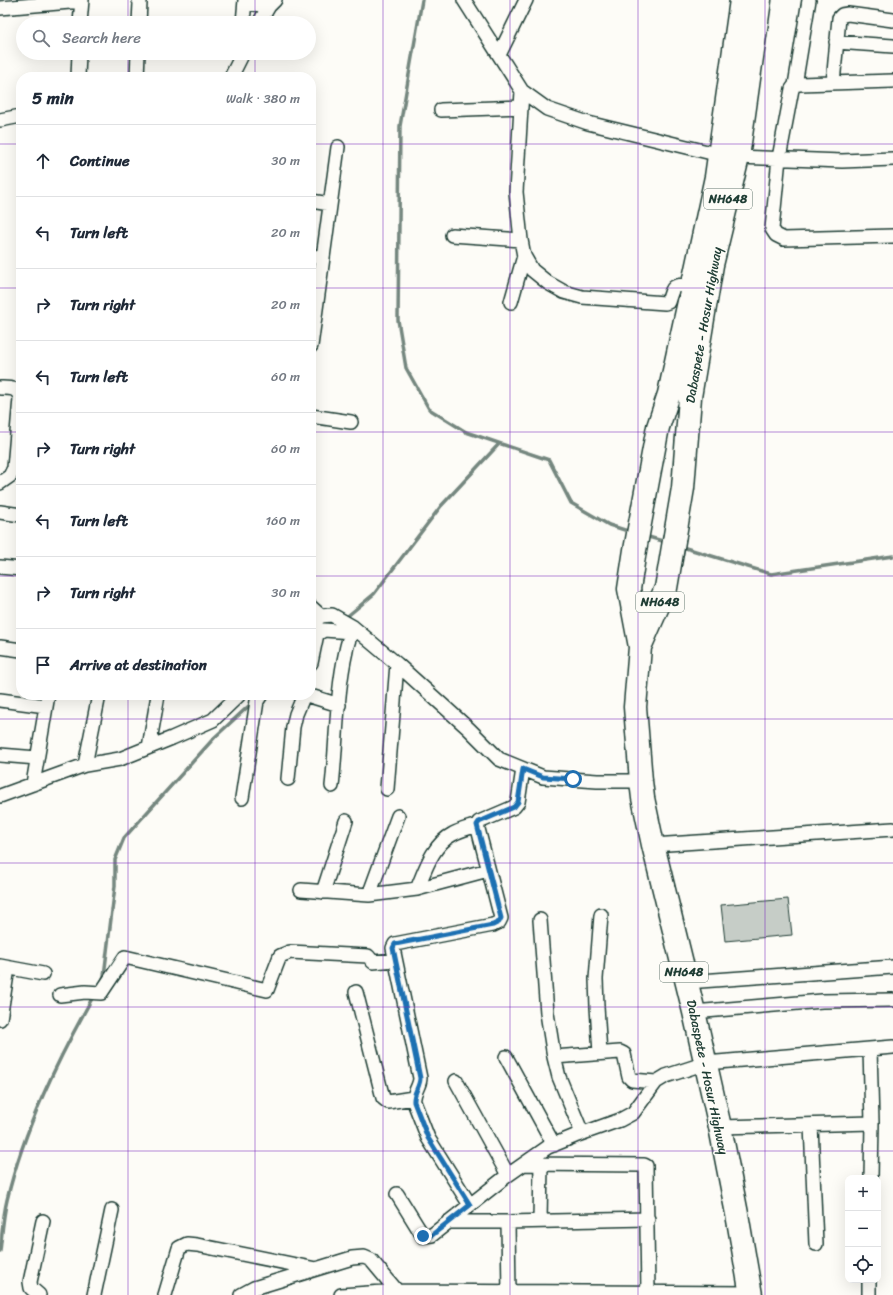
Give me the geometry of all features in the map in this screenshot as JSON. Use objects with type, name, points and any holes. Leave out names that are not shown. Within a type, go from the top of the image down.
[{"type":"highway","name":"NH648","points":[[680,395],[693,286],[709,214],[729,156],[741,0]]},
{"type":"highway","name":"Dabaspete - Hosur Highway","points":[[640,647],[666,588],[683,488],[680,395],[712,265],[729,156],[760,0]]},
{"type":"highway","name":"Dabaspete - Hosur Highway","points":[[680,395],[658,427],[629,589],[640,647],[635,708],[643,798],[720,1127],[737,1214],[750,1294]]},
{"type":"street","points":[[139,0],[139,16]]},
{"type":"street","points":[[464,0],[522,91],[547,109],[588,123],[729,156],[842,161],[893,159]]},
{"type":"street","points":[[499,55],[526,0]]},
{"type":"street","points":[[809,0],[795,85],[792,89],[779,158],[772,229],[776,235],[784,239],[893,236]]},
{"type":"street","points":[[0,8],[82,1],[81,16]]},
{"type":"street","points":[[244,16],[246,1],[272,3],[264,16]]},
{"type":"street","points":[[833,83],[838,18],[842,15],[848,14],[893,20]]},
{"type":"street","points":[[836,42],[893,46]]},
{"type":"street","points":[[78,72],[79,60]]},
{"type":"street","points":[[137,72],[138,60]]},
{"type":"street","points":[[234,72],[240,60]]},
{"type":"street","points":[[795,85],[893,81]]},
{"type":"street","points":[[522,91],[516,192],[524,256],[532,270],[548,283],[564,292],[582,297],[665,303],[668,302],[672,288],[675,286],[693,286]]},
{"type":"street","points":[[441,110],[521,107]]},
{"type":"street","points":[[0,120],[16,117]]},
{"type":"street","points":[[316,271],[317,257],[330,204],[338,147]]},
{"type":"street","points":[[316,202],[330,204]]},
{"type":"street","points":[[452,235],[521,240]]},
{"type":"street","points":[[511,302],[524,256]]},
{"type":"street","points":[[0,388],[16,390]]},
{"type":"street","points":[[316,417],[351,422]]},
{"type":"street","points":[[0,483],[10,476],[14,468],[16,445]]},
{"type":"street","points":[[0,512],[16,514]]},
{"type":"street","points":[[0,567],[16,569]]},
{"type":"street","points":[[316,610],[352,628],[397,664],[468,729],[498,759],[543,777],[641,781]]},
{"type":"street","points":[[316,629],[326,615]]},
{"type":"street","points":[[316,632],[324,630],[352,628]]},
{"type":"street","points":[[332,786],[336,752],[340,685],[346,649],[352,628]]},
{"type":"street","points":[[0,647],[16,649]]},
{"type":"street","points":[[388,789],[397,664]]},
{"type":"street","points":[[316,698],[338,705]]},
{"type":"street","points":[[0,700],[47,700],[33,784]]},
{"type":"street","points":[[85,765],[98,700]]},
{"type":"street","points":[[149,747],[157,700]]},
{"type":"street","points":[[0,796],[85,765],[120,759],[213,720],[234,700]]},
{"type":"street","points":[[242,798],[258,700]]},
{"type":"street","points":[[288,778],[296,714],[302,700]]},
{"type":"street","points":[[0,755],[37,758]]},
{"type":"street","points":[[417,889],[430,860],[440,844],[452,834],[477,825],[479,822],[514,807],[518,802],[523,769]]},
{"type":"street","points":[[369,895],[398,816]]},
{"type":"street","points":[[323,892],[346,821]]},
{"type":"street","points":[[470,1205],[428,1138],[414,1102],[413,1098],[420,1083],[420,1078],[393,948],[395,944],[493,925],[499,922],[501,918],[477,825]]},
{"type":"street","points":[[654,845],[893,829]]},
{"type":"street","points":[[301,890],[369,895],[417,889],[488,870]]},
{"type":"street","points":[[600,1053],[596,979],[601,915]]},
{"type":"street","points":[[540,920],[547,1013],[554,1057],[559,1078],[582,1133]]},
{"type":"street","points":[[60,995],[84,992],[101,994],[125,957],[267,990],[280,956],[290,952],[368,956],[373,962],[395,960]]},
{"type":"street","points":[[0,1019],[4,967],[43,974]]},
{"type":"street","points":[[687,982],[893,967]]},
{"type":"street","points":[[356,992],[383,1098],[388,1102],[413,1098]]},
{"type":"street","points":[[694,1012],[822,1001],[893,1000]]},
{"type":"street","points":[[397,1194],[423,1236],[432,1235],[508,1175],[548,1147],[620,1120],[633,1113],[656,1082],[666,1076],[706,1063],[893,1047]]},
{"type":"street","points":[[870,1049],[872,1122],[871,1175]]},
{"type":"street","points":[[554,1057],[620,1052],[624,1054],[629,1078],[632,1080],[656,1082]]},
{"type":"street","points":[[506,1057],[554,1145]]},
{"type":"street","points":[[456,1080],[508,1175]]},
{"type":"street","points":[[720,1127],[872,1122]]},
{"type":"street","points":[[811,1124],[816,1244]]},
{"type":"street","points":[[524,1164],[644,1165],[647,1169],[648,1292]]},
{"type":"street","points":[[540,1221],[541,1164]]},
{"type":"street","points":[[94,1295],[112,1210]]},
{"type":"street","points":[[448,1222],[648,1219]]},
{"type":"street","points":[[39,1295],[31,1288],[30,1282],[43,1221]]},
{"type":"street","points":[[508,1222],[509,1293]]},
{"type":"street","points":[[165,1295],[179,1248],[187,1244],[197,1244],[316,1269]]},
{"type":"street","points":[[242,1295],[254,1288],[352,1258],[364,1257],[371,1260],[396,1293]]},
{"type":"street","points":[[869,1283],[869,1295]]},
{"type":"street","points":[[341,1295],[396,1293],[648,1292],[750,1294]]},
{"type":"building","points":[[788,899],[792,935],[725,941],[721,905]]},
{"type":"waterway","points":[[422,0],[400,126],[398,320],[406,368],[429,409],[466,432],[549,460],[571,503],[609,525],[631,532]]},
{"type":"waterway","points":[[344,619],[374,594],[441,506],[499,444]]},
{"type":"waterway","points":[[645,536],[666,542]]},
{"type":"waterway","points":[[679,546],[771,574],[893,556]]},
{"type":"waterway","points":[[102,981],[104,976],[115,886],[115,860],[124,838],[215,737],[253,702]]},
{"type":"waterway","points":[[0,1251],[6,1206],[14,1173],[23,1147],[43,1094],[94,995]]},
{"type":"route","points":[[423,1236],[432,1235],[470,1205],[428,1138],[414,1102],[414,1093],[420,1083],[420,1078],[393,948],[395,944],[493,925],[499,922],[501,918],[477,825],[479,822],[514,807],[518,802],[523,769],[543,777],[573,779]]}]
